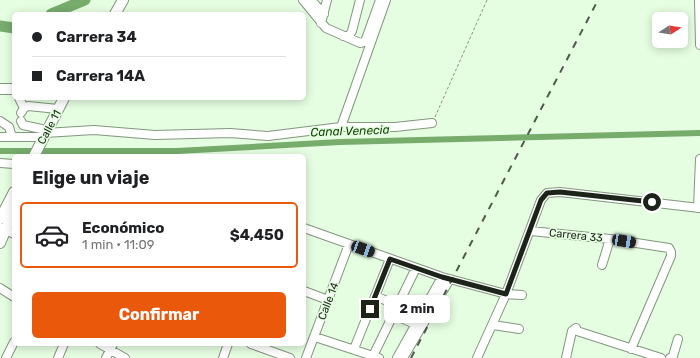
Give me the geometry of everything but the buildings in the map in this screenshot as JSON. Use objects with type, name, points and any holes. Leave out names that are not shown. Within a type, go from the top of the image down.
[{"type":"main road","points":[[116,12],[123,0]]},
{"type":"main road","points":[[0,89],[12,89]]},
{"type":"main road","name":"Calle 11","points":[[35,154],[63,100]]},
{"type":"main road","points":[[0,219],[12,196]]},
{"type":"main road","points":[[0,243],[12,216]]},
{"type":"street","points":[[303,0],[326,28],[360,43],[364,42],[380,0]]},
{"type":"street","points":[[311,0],[324,14]]},
{"type":"street","points":[[321,23],[327,0]]},
{"type":"street","points":[[343,36],[349,36],[352,31],[360,0]]},
{"type":"street","points":[[341,127],[386,0]]},
{"type":"street","points":[[699,0],[700,45]]},
{"type":"street","points":[[20,100],[23,110],[28,106],[58,109]]},
{"type":"street","points":[[0,121],[9,127],[12,137]]},
{"type":"street","points":[[21,121],[23,125],[45,134]]},
{"type":"street","points":[[0,137],[94,130],[155,135],[230,132],[268,136],[341,127],[395,127],[432,123]]},
{"type":"street","points":[[477,358],[493,326],[506,294],[531,231],[541,200],[547,193],[560,192],[699,208],[700,159]]},
{"type":"street","points":[[0,164],[12,164]]},
{"type":"street","points":[[306,229],[446,278],[506,294],[522,295]]},
{"type":"street","name":"Carrera 33","points":[[531,231],[610,239],[669,248],[672,252],[671,256],[631,349]]},
{"type":"street","points":[[602,265],[610,239]]},
{"type":"street","name":"Calle 14","points":[[306,358],[349,244]]},
{"type":"street","points":[[354,349],[390,259]]},
{"type":"street","points":[[315,337],[376,357],[416,268]]},
{"type":"street","points":[[397,358],[415,324],[446,278]]},
{"type":"street","points":[[403,358],[446,278]]},
{"type":"street","points":[[0,288],[12,296]]},
{"type":"street","points":[[306,292],[328,300]]},
{"type":"street","points":[[375,296],[399,306]]},
{"type":"street","points":[[394,315],[415,324]]},
{"type":"street","points":[[493,326],[519,329]]},
{"type":"street","points":[[566,358],[572,331],[576,328],[577,331],[661,358]]},
{"type":"street","points":[[670,358],[673,356],[678,340]]},
{"type":"street","points":[[6,358],[12,346]]},
{"type":"street","points":[[58,358],[63,346]]},
{"type":"street","points":[[223,358],[227,346]]},
{"type":"street","points":[[257,346],[290,358]]},
{"type":"street","points":[[106,358],[111,347],[125,358]]},
{"type":"path","points":[[432,123],[487,0]]},
{"type":"waterway","points":[[56,12],[85,0]]},
{"type":"waterway","points":[[0,26],[12,28]]},
{"type":"waterway","name":"Canal Venecia","points":[[0,151],[177,151],[340,142],[700,133]]},
{"type":"railway","points":[[411,358],[598,0]]},
{"type":"route","points":[[370,309],[390,259],[442,277],[506,294],[531,231],[541,200],[547,193],[560,192],[652,202]]}]
